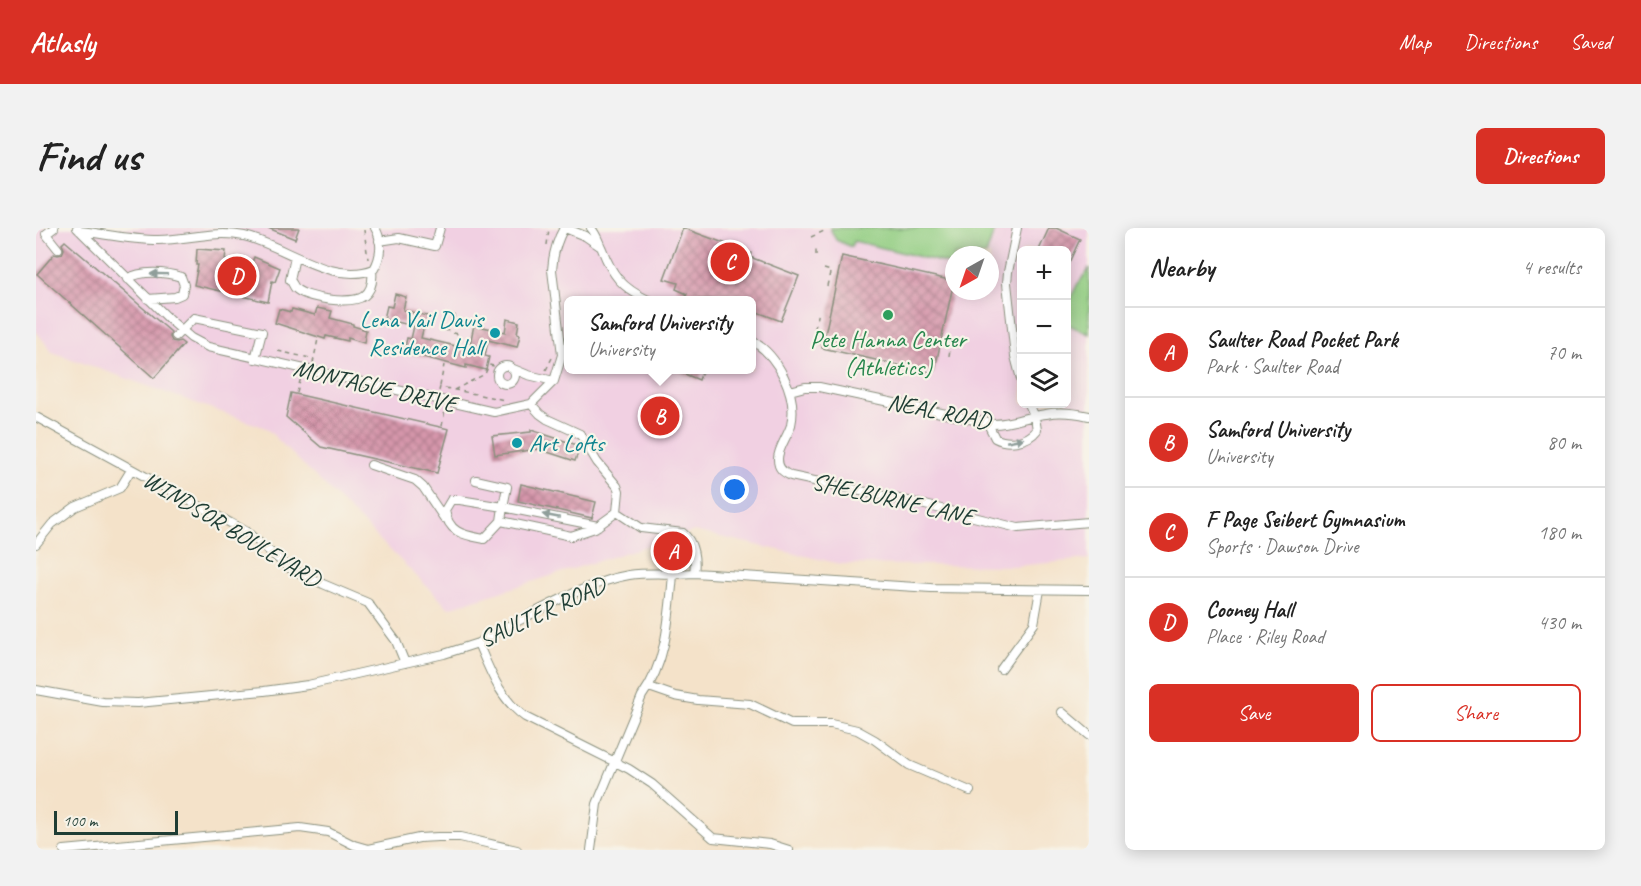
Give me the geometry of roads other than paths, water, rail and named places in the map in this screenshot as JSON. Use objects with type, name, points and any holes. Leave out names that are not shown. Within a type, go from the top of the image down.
[{"type":"street","points":[[54,228],[45,231],[58,249]]},
{"type":"street","points":[[295,257],[290,280],[296,288],[305,294],[328,299],[356,300],[366,295],[372,285],[373,270],[380,258],[378,232],[375,228]]},
{"type":"street","points":[[389,239],[396,228]]},
{"type":"street","points":[[379,241],[399,238],[435,246],[440,228]]},
{"type":"street","points":[[501,521],[571,536],[585,533],[617,512],[619,491],[617,486],[597,462],[580,434],[540,414],[531,404],[554,381],[562,355],[552,270],[556,241],[564,228],[585,236],[601,248]]},
{"type":"street","points":[[591,228],[597,235],[612,272],[622,285],[639,296]]},
{"type":"street","points":[[1017,228],[1007,288],[1017,364]]},
{"type":"street","points":[[79,230],[157,240],[233,234],[255,239],[295,257],[333,270],[363,273],[373,270]]},
{"type":"street","name":"MONTAGUE DRIVE","points":[[79,230],[179,333],[207,348],[494,412],[531,404]]},
{"type":"street","points":[[127,279],[135,274],[171,274],[181,277],[184,285],[182,294],[175,297],[148,299]]},
{"type":"street","points":[[179,333],[194,318],[262,332],[255,359]]},
{"type":"street","points":[[756,342],[775,364],[790,391]]},
{"type":"street","points":[[528,375],[503,383],[498,380],[497,374],[502,367],[507,366],[528,375],[554,381]]},
{"type":"street","points":[[511,368],[515,373],[512,381]]},
{"type":"street","name":"NEAL ROAD","points":[[790,391],[805,387],[819,387],[987,422],[1008,424],[1045,414],[1071,412],[1089,416]]},
{"type":"street","name":"SHELBURNE LANE","points":[[790,391],[793,408],[791,426],[778,455],[778,466],[786,473],[1018,528],[1089,522]]},
{"type":"street","points":[[987,422],[995,438],[1012,442],[1034,434],[1037,430],[1031,408]]},
{"type":"street","name":"WINDSOR BOULEVARD","points":[[36,417],[247,532],[289,568],[368,603],[396,640],[405,663]]},
{"type":"street","points":[[371,465],[415,480],[423,487],[452,528],[467,536],[484,539],[501,521],[507,487],[476,480]]},
{"type":"street","points":[[36,544],[52,524],[75,507],[120,488],[131,470]]},
{"type":"street","points":[[446,521],[445,510],[451,500],[460,500],[598,526]]},
{"type":"street","points":[[617,512],[641,528],[683,533],[692,546],[695,565],[693,573]]},
{"type":"street","name":"SAULTER ROAD","points":[[36,690],[103,702],[138,703],[297,686],[405,663],[478,643],[597,583],[627,575],[653,572],[673,575],[693,573],[931,588],[1089,590]]},
{"type":"street","points":[[591,850],[597,804],[642,696],[649,687],[660,660],[668,626],[673,575]]},
{"type":"street","points":[[1000,669],[1034,624],[1040,590]]},
{"type":"street","points":[[478,643],[494,681],[513,709],[525,717],[652,784],[713,837],[770,844],[789,850]]},
{"type":"street","points":[[649,687],[675,696],[698,700],[750,704],[792,724],[831,724],[857,730],[909,765],[970,791]]},
{"type":"street","points":[[1062,712],[1089,735]]},
{"type":"street","points":[[64,850],[300,828],[328,832],[354,845],[369,849],[419,838],[438,837],[485,842],[517,850]]},
{"type":"place","name":"F Page Seibert Gymnasium","points":[[730,262]]},
{"type":"place","name":"Cooney Hall","points":[[237,276]]},
{"type":"place","name":"Pete Hanna Center (Athletics)","points":[[888,315]]},
{"type":"place","name":"Lena Vail Davis Residence Hall","points":[[495,333]]},
{"type":"place","name":"Samford University","points":[[660,416]]},
{"type":"place","name":"Art Lofts","points":[[517,443]]},
{"type":"place","name":"Saulter Road Pocket Park","points":[[673,551]]}]
